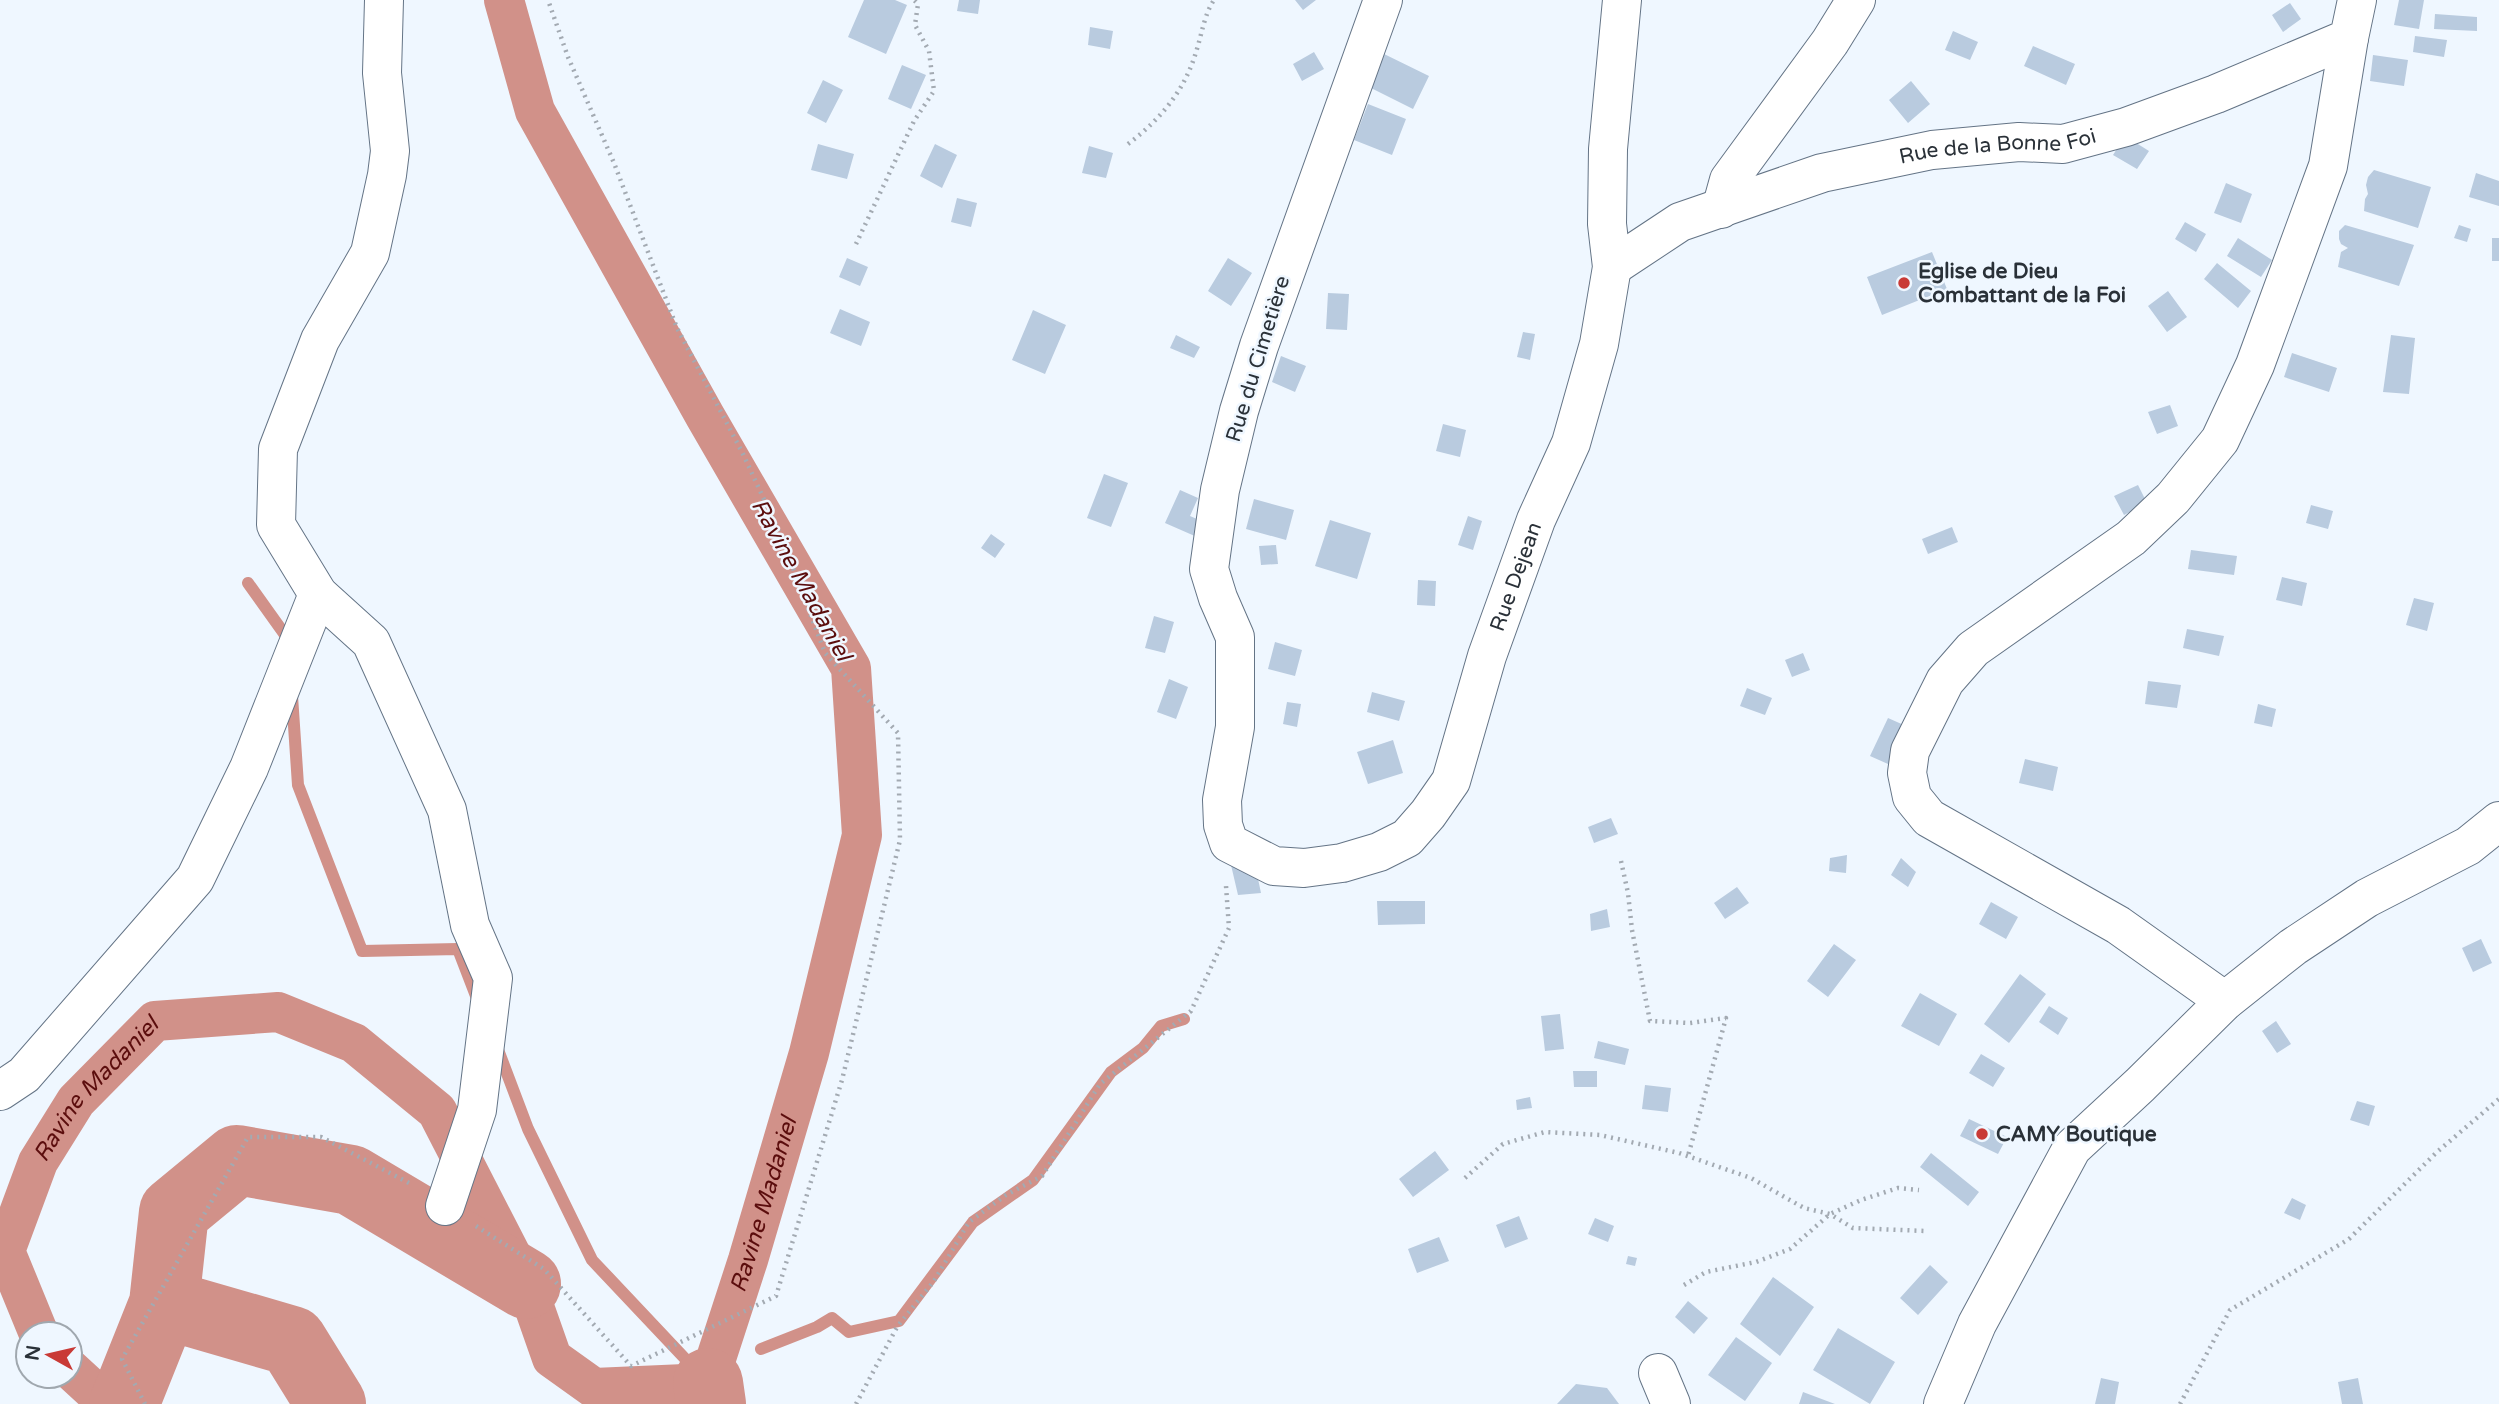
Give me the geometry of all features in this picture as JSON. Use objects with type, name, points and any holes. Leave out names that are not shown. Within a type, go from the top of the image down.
[{"type":"street","points":[[384,0],[382,73],[390,151],[370,253],[320,340],[278,449],[276,525],[318,594],[371,642],[447,810],[470,925],[492,978],[477,1110],[445,1206]]},
{"type":"street","name":"Rue du Cimetière","points":[[1229,843],[1223,825],[1222,800],[1234,727],[1236,637],[1218,598],[1209,569],[1220,490],[1239,411],[1259,346],[1383,0]]},
{"type":"street","name":"Rue Dejean","points":[[1229,843],[1274,866],[1304,868],[1355,859],[1379,852],[1407,838],[1451,781],[1492,643],[1536,520],[1571,443],[1599,344],[1612,267],[1607,225],[1608,149],[1622,0]]},
{"type":"street","points":[[1721,209],[1729,180],[1830,42],[1856,0]]},
{"type":"street","points":[[2225,1000],[2118,925],[1929,818],[1912,797],[1907,773],[1910,751],[1945,681],[1973,649],[2131,538],[2173,498],[2220,440],[2255,365],[2328,166],[2357,0]]},
{"type":"street","name":"Rue de la Bonne Foi","points":[[1612,267],[1679,222],[1822,173],[1931,150],[2019,142],[2063,144],[2126,127],[2216,94],[2349,38]]},
{"type":"street","points":[[0,1091],[24,1075],[195,879],[249,768],[318,594]]},
{"type":"street","points":[[1943,1404],[1977,1324],[2072,1148],[2225,1000],[2293,947],[2367,898],[2468,846],[2499,821]]},
{"type":"path","points":[[145,1404],[122,1359],[248,1136],[321,1138],[410,1184],[544,1269],[631,1366],[776,1296],[842,1080],[900,840],[898,733],[825,653],[780,534],[743,454],[677,328],[614,163],[568,57],[548,0]]},
{"type":"path","points":[[856,244],[914,121],[934,91],[929,51],[915,25],[918,4],[914,0]]},
{"type":"path","points":[[1128,144],[1153,125],[1179,92],[1196,55],[1208,9],[1214,0]]},
{"type":"path","points":[[856,1404],[897,1327],[934,1281],[970,1222],[1006,1195],[1042,1176],[1100,1084],[1191,1010],[1229,928],[1225,876],[1229,843]]},
{"type":"path","points":[[1620,861],[1650,1021],[1690,1023],[1726,1018],[1688,1156]]},
{"type":"path","points":[[2180,1404],[2230,1310],[2349,1239],[2437,1153],[2499,1099]]},
{"type":"path","points":[[1465,1178],[1503,1144],[1545,1132],[1600,1135],[1688,1156],[1751,1178],[1804,1208],[1830,1214],[1853,1228],[1925,1231]]},
{"type":"path","points":[[1684,1285],[1706,1272],[1756,1262],[1790,1249],[1830,1214],[1861,1200],[1898,1188],[1919,1190]]},
{"type":"building","points":[[864,0],[895,0],[907,5],[886,54],[848,37]]},
{"type":"building","points":[[959,0],[980,0],[978,14],[957,11]]},
{"type":"building","points":[[1295,0],[1316,0],[1303,10]]},
{"type":"building","points":[[2399,0],[2424,0],[2419,29],[2394,25]]},
{"type":"building","points":[[2290,3],[2301,19],[2283,32],[2272,15]]},
{"type":"building","points":[[2435,14],[2477,17],[2477,31],[2434,29]]},
{"type":"building","points":[[1090,27],[1113,31],[1110,49],[1088,45]]},
{"type":"building","points":[[1953,31],[1978,42],[1970,60],[1945,50]]},
{"type":"building","points":[[2415,36],[2447,40],[2444,57],[2413,52]]},
{"type":"building","points":[[2033,46],[2075,64],[2066,85],[2024,66]]},
{"type":"building","points":[[1314,52],[1324,69],[1302,81],[1293,64]]},
{"type":"building","points":[[1380,52],[1429,76],[1413,109],[1365,85]]},
{"type":"building","points":[[2373,55],[2408,60],[2404,86],[2370,81]]},
{"type":"building","points":[[902,65],[926,75],[911,109],[888,99]]},
{"type":"building","points":[[823,80],[843,90],[826,123],[807,113]]},
{"type":"building","points":[[1911,81],[1930,104],[1908,123],[1889,100]]},
{"type":"building","points":[[1368,104],[1406,119],[1392,155],[1354,140]]},
{"type":"building","points":[[2125,136],[2149,151],[2137,169],[2113,155]]},
{"type":"building","points":[[818,144],[854,154],[847,179],[811,170]]},
{"type":"building","points":[[935,144],[957,155],[942,188],[920,176]]},
{"type":"building","points":[[1089,146],[1113,153],[1106,178],[1082,173]]},
{"type":"building","points":[[2374,170],[2431,187],[2418,228],[2364,211],[2368,194],[2366,185]]},
{"type":"building","points":[[2476,173],[2499,181],[2499,206],[2469,197]]},
{"type":"building","points":[[2226,183],[2252,194],[2241,223],[2214,213]]},
{"type":"building","points":[[957,198],[977,203],[971,227],[951,222]]},
{"type":"building","points":[[2185,222],[2206,234],[2196,252],[2175,239]]},
{"type":"building","points":[[2345,225],[2414,245],[2399,286],[2338,267],[2341,252],[2348,248],[2341,244],[2339,239],[2339,231]]},
{"type":"building","points":[[2459,225],[2471,229],[2467,242],[2454,238]]},
{"type":"building","points":[[2238,238],[2272,260],[2261,277],[2227,256]]},
{"type":"building","points":[[2492,238],[2499,238],[2499,261],[2492,261]]},
{"type":"building","points":[[1932,252],[1947,289],[1882,315],[1867,277]]},
{"type":"building","points":[[847,258],[868,267],[860,286],[839,277]]},
{"type":"building","points":[[1228,258],[1252,273],[1231,306],[1208,291]]},
{"type":"building","points":[[2217,263],[2251,291],[2238,308],[2204,279]]},
{"type":"building","points":[[2168,291],[2187,317],[2167,332],[2148,306]]},
{"type":"building","points":[[1328,293],[1349,294],[1347,330],[1326,329]]},
{"type":"building","points":[[840,309],[870,322],[861,346],[830,333]]},
{"type":"building","points":[[1033,310],[1066,325],[1045,374],[1012,360]]},
{"type":"building","points":[[1523,332],[1535,334],[1530,360],[1517,357]]},
{"type":"building","points":[[1176,335],[1200,347],[1194,358],[1170,348]]},
{"type":"building","points":[[2391,335],[2415,338],[2409,394],[2383,392]]},
{"type":"building","points":[[2292,353],[2337,368],[2329,392],[2284,377]]},
{"type":"building","points":[[1281,356],[1306,366],[1295,392],[1272,382]]},
{"type":"building","points":[[2170,405],[2178,426],[2157,434],[2148,412]]},
{"type":"building","points":[[1443,424],[1466,430],[1460,457],[1436,451]]},
{"type":"building","points":[[1104,474],[1128,483],[1111,527],[1087,518]]},
{"type":"building","points":[[2138,485],[2147,503],[2124,515],[2114,496]]},
{"type":"building","points":[[1180,490],[1198,498],[1190,516],[1204,522],[1197,537],[1165,523]]},
{"type":"building","points":[[1254,499],[1294,510],[1286,540],[1246,529]]},
{"type":"building","points":[[2311,505],[2333,511],[2328,529],[2306,523]]},
{"type":"building","points":[[1468,516],[1482,521],[1473,550],[1458,545]]},
{"type":"building","points":[[1330,520],[1371,533],[1357,579],[1315,566]]},
{"type":"building","points":[[1952,527],[1958,542],[1928,554],[1922,539]]},
{"type":"building","points":[[991,534],[1005,544],[995,558],[981,548]]},
{"type":"building","points":[[1276,545],[1278,564],[1261,565],[1259,546]]},
{"type":"building","points":[[2191,550],[2237,556],[2234,575],[2188,569]]},
{"type":"building","points":[[2282,577],[2307,583],[2302,606],[2276,600]]},
{"type":"building","points":[[1418,580],[1436,581],[1435,606],[1417,605]]},
{"type":"building","points":[[2414,598],[2434,603],[2427,631],[2406,625]]},
{"type":"building","points":[[1154,616],[1174,622],[1165,653],[1145,648]]},
{"type":"building","points":[[2187,629],[2224,636],[2219,656],[2183,648]]},
{"type":"building","points":[[1275,642],[1302,650],[1295,676],[1268,669]]},
{"type":"building","points":[[1803,653],[1810,670],[1792,677],[1785,660]]},
{"type":"building","points":[[1169,679],[1188,687],[1176,719],[1157,712]]},
{"type":"building","points":[[2148,681],[2181,685],[2177,708],[2145,704]]},
{"type":"building","points":[[1747,688],[1772,698],[1765,715],[1740,706]]},
{"type":"building","points":[[1372,692],[1405,701],[1399,721],[1367,712]]},
{"type":"building","points":[[1287,702],[1301,704],[1297,727],[1283,724]]},
{"type":"building","points":[[2258,704],[2276,709],[2272,727],[2254,723]]},
{"type":"building","points":[[1888,718],[1906,726],[1888,764],[1870,756]]},
{"type":"building","points":[[1393,740],[1403,773],[1368,784],[1357,752]]},
{"type":"building","points":[[2025,759],[2058,767],[2053,791],[2019,783]]},
{"type":"building","points":[[1611,818],[1618,834],[1594,843],[1588,827]]},
{"type":"building","points":[[1847,855],[1846,873],[1829,871],[1830,858]]},
{"type":"building","points":[[1901,858],[1916,872],[1908,887],[1891,875]]},
{"type":"building","points":[[1254,860],[1261,893],[1238,895],[1231,865]]},
{"type":"building","points":[[1737,887],[1749,903],[1725,919],[1714,903]]},
{"type":"building","points":[[1377,901],[1425,901],[1425,924],[1378,925]]},
{"type":"building","points":[[1991,902],[2018,917],[2006,939],[1979,924]]},
{"type":"building","points":[[1607,909],[1610,927],[1591,931],[1590,914]]},
{"type":"building","points":[[2481,939],[2492,963],[2473,972],[2462,948]]},
{"type":"building","points":[[1834,944],[1856,960],[1828,997],[1807,981]]},
{"type":"building","points":[[2020,974],[2046,994],[2009,1043],[1984,1024]]},
{"type":"building","points":[[1920,993],[1957,1014],[1939,1046],[1901,1026]]},
{"type":"building","points":[[2049,1006],[2068,1018],[2058,1035],[2039,1022]]},
{"type":"building","points":[[1560,1014],[1564,1049],[1545,1051],[1541,1016]]},
{"type":"building","points":[[2276,1021],[2291,1044],[2277,1053],[2262,1031]]},
{"type":"building","points":[[1598,1041],[1629,1049],[1625,1065],[1594,1058]]},
{"type":"building","points":[[1981,1054],[2005,1068],[1993,1087],[1969,1073]]},
{"type":"building","points":[[1573,1071],[1597,1071],[1597,1087],[1574,1087]]},
{"type":"building","points":[[1645,1085],[1671,1088],[1668,1112],[1642,1109]]},
{"type":"building","points":[[1530,1097],[1532,1108],[1517,1110],[1516,1100]]},
{"type":"building","points":[[2357,1101],[2375,1106],[2369,1126],[2350,1120]]},
{"type":"building","points":[[1969,1119],[2007,1137],[1998,1154],[1960,1136]]},
{"type":"building","points":[[1435,1151],[1449,1170],[1413,1197],[1399,1179]]},
{"type":"building","points":[[1931,1153],[1979,1192],[1968,1206],[1920,1167]]},
{"type":"building","points":[[2292,1198],[2306,1205],[2300,1220],[2284,1213]]},
{"type":"building","points":[[1519,1216],[1528,1239],[1505,1248],[1496,1225]]},
{"type":"building","points":[[1595,1218],[1614,1226],[1608,1242],[1588,1234]]},
{"type":"building","points":[[1439,1237],[1449,1261],[1417,1273],[1408,1249]]},
{"type":"building","points":[[1628,1256],[1637,1258],[1635,1266],[1626,1264]]},
{"type":"building","points":[[1930,1265],[1948,1282],[1918,1315],[1900,1298]]},
{"type":"building","points":[[1773,1277],[1814,1307],[1780,1356],[1740,1324]]},
{"type":"building","points":[[1688,1301],[1708,1318],[1694,1334],[1675,1317]]},
{"type":"building","points":[[1838,1328],[1895,1362],[1870,1404],[1813,1370]]},
{"type":"building","points":[[1736,1337],[1772,1363],[1745,1401],[1708,1375]]},
{"type":"building","points":[[2101,1378],[2119,1382],[2115,1404],[2095,1404]]},
{"type":"building","points":[[2358,1378],[2363,1404],[2342,1404],[2338,1382]]},
{"type":"building","points":[[1576,1384],[1607,1388],[1619,1404],[1557,1404]]},
{"type":"building","points":[[1803,1392],[1835,1404],[1799,1404]]},
{"type":"waterway","name":"Ravine Madaniel","points":[[33,1320],[5,1251],[38,1162],[76,1101],[155,1021],[278,1012],[354,1043],[437,1111],[526,1284],[552,1358],[594,1388],[708,1383],[748,1260],[809,1053],[862,835],[851,668],[705,416],[535,111],[504,0]]},
{"type":"waterway","points":[[248,583],[288,639],[288,646]]},
{"type":"waterway","points":[[292,696],[298,785],[362,951],[458,949],[478,1001]]},
{"type":"waterway","points":[[761,1349],[817,1327],[832,1318],[849,1332],[899,1321],[973,1222],[1033,1180],[1111,1072],[1143,1048],[1161,1026],[1184,1019]]},
{"type":"waterway","points":[[497,1047],[528,1129],[592,1260],[708,1383]]},
{"type":"waterway","points":[[164,1304],[174,1212],[237,1160],[351,1180],[526,1284]]},
{"type":"waterway","points":[[124,1404],[164,1304],[292,1341],[331,1404]]},
{"type":"waterway","name":"Ravine Madaniel","points":[[84,1382],[108,1404]]},
{"type":"waterway","points":[[708,1383],[711,1404]]},
{"type":"place","name":"Eglise de Dieu Combattant de la Foi","points":[[1904,283]]},
{"type":"place","name":"CAMY Boutique","points":[[1982,1134]]}]
